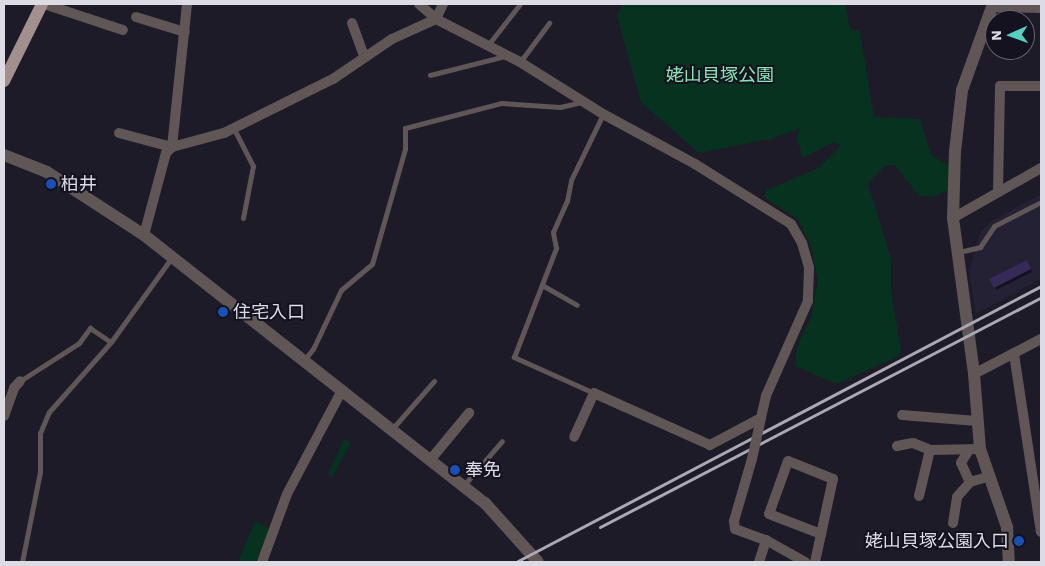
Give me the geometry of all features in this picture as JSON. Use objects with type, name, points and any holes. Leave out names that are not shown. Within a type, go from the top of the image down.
[{"type":"main road","points":[[4,81],[43,4]]},
{"type":"street","points":[[43,4],[123,30]]},
{"type":"street","points":[[172,147],[187,4]]},
{"type":"street","points":[[419,4],[436,19],[520,62],[603,114],[695,164],[791,224],[802,243],[809,268],[808,301],[766,396],[752,459],[734,521],[735,529],[766,540],[805,562]]},
{"type":"street","points":[[144,235],[166,153],[172,147],[233,128],[333,79],[392,38],[436,19],[443,4]]},
{"type":"street","points":[[1009,562],[1007,527],[975,450],[977,421],[974,374],[956,253],[953,218],[954,151],[962,90],[993,6],[1041,8]]},
{"type":"street","points":[[136,17],[185,32]]},
{"type":"street","points":[[352,22],[364,56]]},
{"type":"street","points":[[998,192],[1000,86],[1041,86]]},
{"type":"street","points":[[119,133],[172,147]]},
{"type":"street","points":[[4,155],[55,177],[144,235],[173,257],[485,503],[538,562]]},
{"type":"street","points":[[953,218],[1041,168]]},
{"type":"street","points":[[974,374],[1041,339]]},
{"type":"street","points":[[1014,354],[1041,532]]},
{"type":"street","points":[[4,416],[14,388],[20,381]]},
{"type":"street","points":[[262,562],[287,494],[342,390]]},
{"type":"street","points":[[574,437],[594,393],[710,445],[761,418]]},
{"type":"street","points":[[431,459],[469,413]]},
{"type":"street","points":[[902,415],[977,421]]},
{"type":"street","points":[[897,446],[913,443],[930,450],[975,450]]},
{"type":"street","points":[[919,496],[930,450]]},
{"type":"street","points":[[970,482],[961,463],[975,450]]},
{"type":"street","points":[[815,562],[821,534],[833,478],[788,461],[769,514],[821,534]]},
{"type":"street","points":[[953,523],[953,508],[957,496],[970,482],[987,477]]},
{"type":"street","points":[[759,562],[766,540]]},
{"type":"lane","points":[[488,46],[520,4]]},
{"type":"lane","points":[[520,62],[549,23]]},
{"type":"lane","points":[[430,75],[507,56]]},
{"type":"lane","points":[[304,360],[313,350],[341,290],[372,264],[405,149],[405,128],[501,102],[560,107],[583,101]]},
{"type":"lane","points":[[594,393],[514,357],[556,248],[553,232],[567,201],[571,180],[603,114]]},
{"type":"lane","points":[[233,128],[253,166],[243,218]]},
{"type":"lane","points":[[956,253],[980,247],[994,226],[1041,202]]},
{"type":"lane","points":[[22,562],[40,472],[40,433],[49,412],[111,342],[173,257]]},
{"type":"lane","points":[[542,285],[577,305]]},
{"type":"lane","points":[[20,381],[79,343],[90,328],[111,342]]},
{"type":"lane","points":[[392,430],[434,381]]},
{"type":"lane","points":[[464,486],[502,441]]},
{"type":"shaded area","points":[[1041,194],[1041,279],[976,314],[969,271],[981,231],[993,220]]},
{"type":"green space","name":"姥山貝塚公園","points":[[623,4],[845,4],[850,29],[860,31],[874,117],[920,119],[931,155],[950,166],[948,190],[932,197],[919,196],[895,165],[886,165],[868,183],[891,259],[891,290],[901,351],[899,356],[837,384],[795,366],[797,346],[811,318],[818,280],[812,249],[798,219],[765,198],[766,190],[819,168],[841,145],[834,142],[803,158],[797,139],[800,128],[771,139],[699,153],[641,102],[617,16]]},
{"type":"green space","points":[[344,439],[351,443],[332,477],[328,474]]},
{"type":"green space","points":[[255,521],[266,526],[269,531],[256,562],[238,562]]},
{"type":"building","points":[[1027,260],[1031,269],[994,288],[989,279]]},
{"type":"railway","points":[[516,562],[1041,286]]},
{"type":"railway","points":[[600,527],[1041,297]]},
{"type":"place","name":"柏井","points":[[51,184]]},
{"type":"place","name":"住宅入口","points":[[223,312]]},
{"type":"place","name":"奉免","points":[[455,470]]},
{"type":"place","name":"姥山貝塚公園入口","points":[[1019,541]]}]
